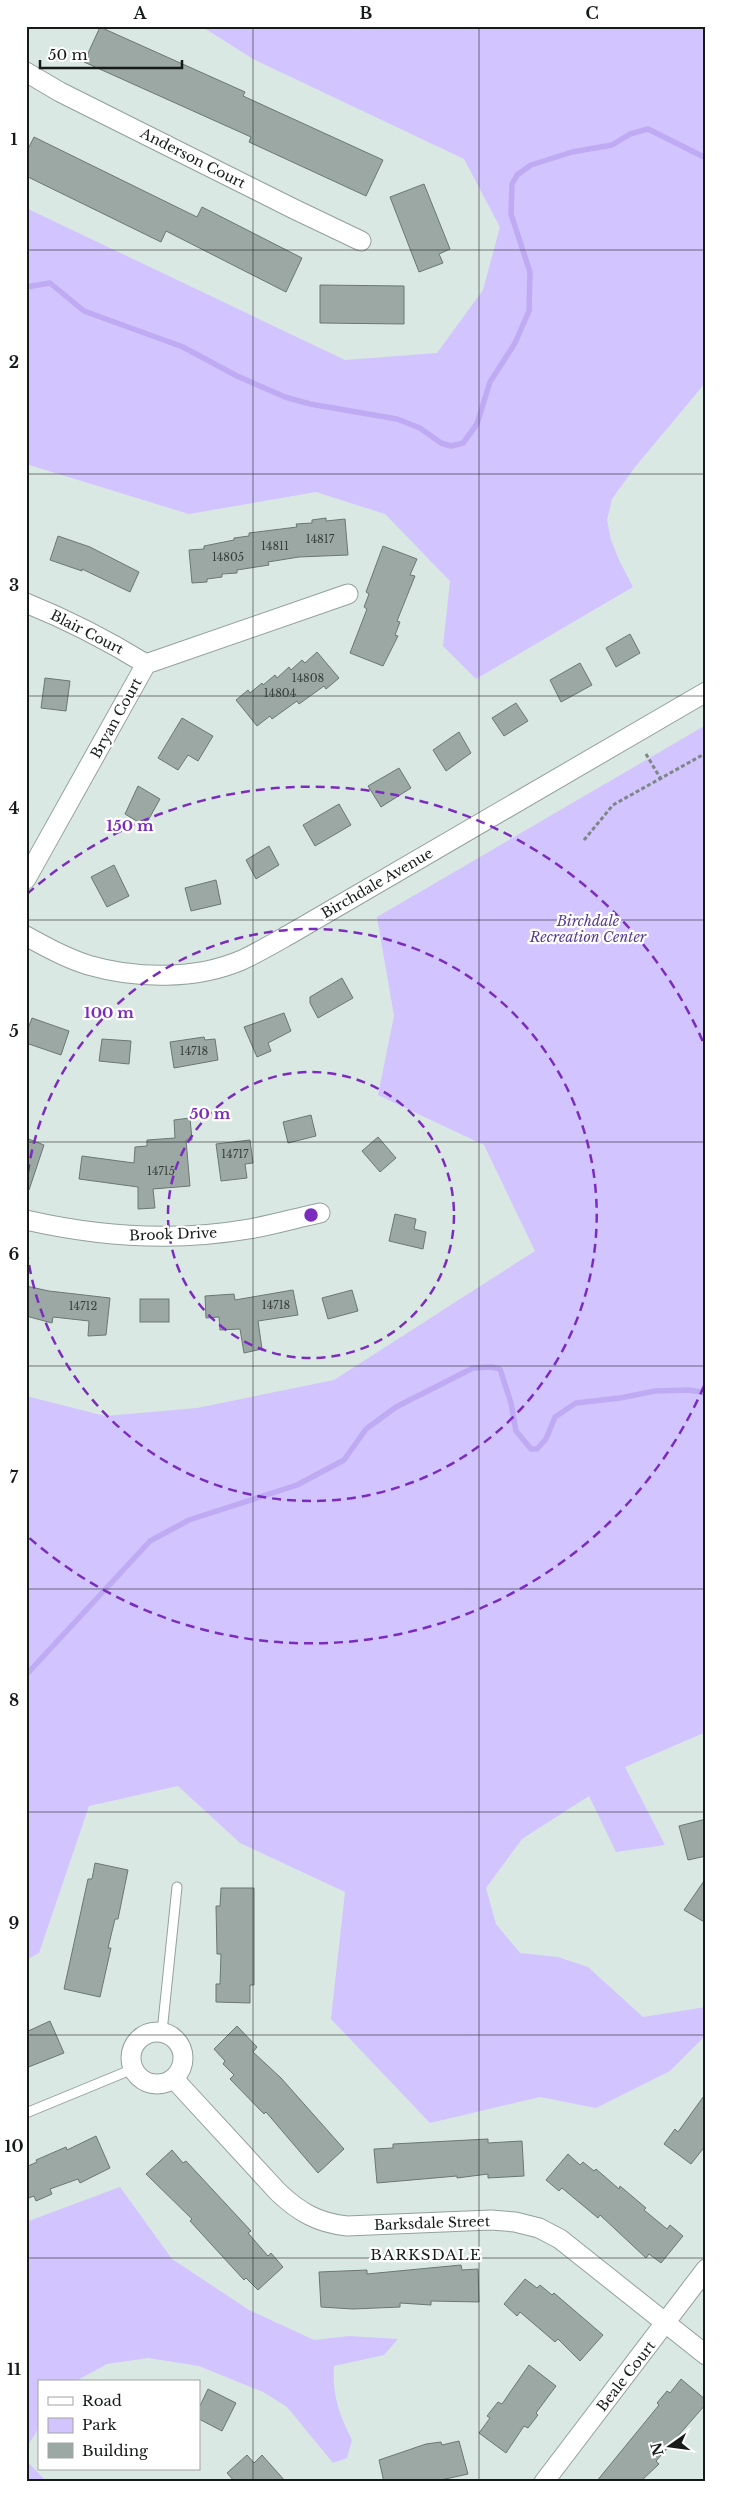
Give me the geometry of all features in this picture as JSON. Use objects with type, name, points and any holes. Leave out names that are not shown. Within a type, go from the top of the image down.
[{"type":"street","name":"Anderson Court","points":[[26,72],[60,92],[361,241]]},
{"type":"street","name":"Bryan Court","points":[[26,879],[146,664],[348,594]]},
{"type":"street","name":"Blair Court","points":[[26,603],[74,623],[113,643],[146,664]]},
{"type":"street","name":"Birchdale Avenue","points":[[26,936],[58,953],[88,965],[120,972],[159,975],[198,972],[242,960],[292,933],[706,692]]},
{"type":"street","name":"Brook Drive","points":[[26,1220],[66,1230],[114,1236],[153,1237],[201,1235],[249,1229],[320,1213]]},
{"type":"street","points":[[154,2032],[162,2032],[177,2040],[183,2056],[179,2072],[174,2079],[167,2083],[152,2084],[144,2081],[132,2069],[131,2052],[139,2038],[154,2032]]},
{"type":"street","name":"Barksdale Street","points":[[174,2079],[278,2192],[293,2207],[311,2217],[330,2224],[347,2226],[491,2220],[515,2222],[539,2228],[560,2239],[706,2355]]},
{"type":"street","name":"Beale Court","points":[[544,2482],[706,2269]]},
{"type":"lane","points":[[162,2032],[177,1887]]},
{"type":"lane","points":[[26,2112],[132,2069]]},
{"type":"path","points":[[646,754],[661,780]]},
{"type":"path","points":[[584,840],[613,805],[706,754]]},
{"type":"green space","points":[[201,26],[706,26],[706,382],[635,467],[612,499],[607,520],[611,540],[633,587],[476,679],[443,646],[450,581],[385,514],[316,492],[189,514],[26,464],[26,208],[345,360],[437,353],[483,290],[500,227],[464,159],[253,59]]},
{"type":"green space","name":"Birchdale Recreation Center","points":[[706,725],[706,1732],[625,1767],[665,1845],[616,1852],[589,1796],[522,1839],[486,1888],[496,1924],[520,1953],[558,1957],[588,1967],[643,2017],[706,2007],[706,2035],[670,2071],[596,2108],[540,2097],[430,2123],[331,2019],[345,1892],[240,1843],[178,1786],[89,1806],[39,1953],[26,1960],[26,1396],[105,1416],[197,1408],[334,1380],[535,1251],[484,1145],[378,1095],[394,1016],[377,917]]},
{"type":"green space","points":[[120,2187],[172,2259],[249,2310],[314,2340],[349,2336],[398,2339],[384,2355],[334,2366],[334,2386],[337,2404],[352,2440],[347,2458],[333,2463],[287,2407],[263,2392],[199,2366],[148,2358],[107,2364],[78,2380],[38,2380],[38,2430],[26,2448],[26,2222]]},
{"type":"green space","points":[[26,2460],[47,2482],[26,2482]]},
{"type":"building","points":[[100,27],[245,92],[243,96],[383,160],[366,196],[249,142],[251,137],[84,62]]},
{"type":"building","points":[[34,137],[197,217],[202,207],[302,258],[286,292],[166,231],[161,242],[26,176],[26,153]]},
{"type":"building","points":[[424,184],[450,249],[439,254],[443,263],[419,272],[390,197]]},
{"type":"building","points":[[320,285],[404,286],[404,324],[320,323]]},
{"type":"building","points":[[326,518],[326,521],[345,519],[348,555],[299,557],[268,562],[269,565],[237,570],[237,573],[222,574],[222,577],[207,579],[207,582],[192,583],[189,550],[204,549],[204,546],[249,536],[249,533],[297,527],[296,524],[312,523],[312,520]]},
{"type":"building","points":[[58,536],[90,547],[139,572],[130,592],[82,569],[82,571],[50,560]]},
{"type":"building","points":[[383,546],[417,559],[410,575],[415,576],[397,621],[400,622],[395,635],[398,636],[383,666],[350,653],[367,609],[364,607],[369,594],[366,592]]},
{"type":"building","points":[[630,634],[640,653],[616,667],[606,648]]},
{"type":"building","points":[[317,652],[339,678],[326,689],[324,686],[299,704],[297,701],[272,719],[270,716],[257,726],[236,700],[248,690],[250,693],[262,683],[263,685],[275,675],[277,678],[289,667],[291,670],[302,660],[305,663]]},
{"type":"building","points":[[580,663],[592,685],[561,702],[550,680]]},
{"type":"building","points":[[45,678],[70,681],[66,711],[41,708]]},
{"type":"building","points":[[516,703],[528,721],[504,736],[492,718]]},
{"type":"building","points":[[182,718],[213,736],[198,761],[188,755],[178,770],[158,758]]},
{"type":"building","points":[[459,732],[471,753],[446,771],[433,750]]},
{"type":"building","points":[[399,768],[411,788],[381,807],[368,786]]},
{"type":"building","points":[[138,786],[160,799],[145,826],[125,814]]},
{"type":"building","points":[[339,804],[351,825],[315,846],[303,825]]},
{"type":"building","points":[[269,846],[279,865],[256,879],[246,860]]},
{"type":"building","points":[[114,865],[129,896],[107,907],[91,877]]},
{"type":"building","points":[[216,880],[221,904],[191,911],[185,888]]},
{"type":"building","points":[[342,978],[353,998],[318,1018],[310,1003],[310,997]]},
{"type":"building","points":[[284,1013],[291,1031],[268,1043],[271,1051],[257,1057],[244,1027]]},
{"type":"building","points":[[32,1018],[69,1031],[61,1055],[26,1043],[26,1034]]},
{"type":"building","points":[[204,1037],[205,1040],[215,1039],[218,1060],[174,1068],[170,1042]]},
{"type":"building","points":[[102,1039],[131,1041],[129,1064],[99,1061]]},
{"type":"building","points":[[311,1115],[316,1136],[288,1143],[283,1122]]},
{"type":"building","points":[[190,1118],[192,1140],[186,1140],[190,1186],[153,1189],[155,1208],[138,1209],[138,1187],[79,1179],[82,1156],[134,1163],[135,1147],[147,1146],[147,1140],[175,1138],[174,1120]]},
{"type":"building","points":[[378,1137],[396,1158],[380,1172],[362,1151]]},
{"type":"building","points":[[26,1138],[44,1145],[29,1190],[26,1190]]},
{"type":"building","points":[[250,1140],[253,1163],[245,1164],[247,1178],[221,1181],[216,1144]]},
{"type":"building","points":[[395,1214],[416,1219],[414,1229],[426,1232],[423,1249],[389,1241]]},
{"type":"building","points":[[26,1286],[49,1291],[110,1298],[106,1335],[88,1336],[89,1321],[53,1317],[52,1323],[26,1316]]},
{"type":"building","points":[[293,1290],[298,1315],[258,1321],[262,1349],[244,1353],[240,1329],[220,1330],[219,1317],[206,1318],[205,1296],[234,1294],[235,1300]]},
{"type":"building","points":[[352,1290],[358,1311],[328,1319],[322,1298]]},
{"type":"building","points":[[140,1299],[169,1299],[169,1322],[140,1322]]},
{"type":"building","points":[[706,1819],[706,1856],[688,1860],[679,1826]]},
{"type":"building","points":[[95,1863],[128,1870],[118,1919],[115,1919],[108,1948],[111,1948],[100,1997],[64,1989],[88,1879],[92,1879]]},
{"type":"building","points":[[706,1878],[706,1923],[684,1910]]},
{"type":"building","points":[[221,1888],[254,1888],[254,1985],[250,1985],[250,2003],[216,2002],[216,1984],[220,1984],[221,1954],[217,1954],[216,1906],[220,1906]]},
{"type":"building","points":[[50,2021],[64,2053],[26,2068],[26,2032]]},
{"type":"building","points":[[237,2026],[257,2047],[253,2052],[281,2078],[344,2149],[318,2173],[266,2112],[264,2114],[230,2079],[234,2075],[223,2064],[225,2061],[214,2049]]},
{"type":"building","points":[[706,2093],[706,2145],[691,2164],[664,2144],[675,2129],[678,2132]]},
{"type":"building","points":[[96,2136],[110,2168],[80,2183],[78,2179],[50,2189],[52,2194],[36,2201],[34,2196],[26,2199],[26,2167],[37,2162],[36,2160],[66,2147],[67,2150]]},
{"type":"building","points":[[488,2139],[488,2143],[522,2141],[524,2176],[488,2178],[488,2174],[377,2183],[374,2149],[393,2148],[393,2144]]},
{"type":"building","points":[[172,2150],[183,2163],[186,2161],[251,2231],[248,2233],[268,2256],[271,2253],[283,2267],[258,2290],[246,2278],[244,2280],[190,2221],[192,2219],[146,2174]]},
{"type":"building","points":[[568,2154],[580,2165],[583,2162],[594,2171],[596,2169],[619,2189],[620,2186],[646,2208],[644,2210],[667,2229],[670,2225],[683,2236],[661,2263],[649,2254],[646,2258],[600,2215],[598,2218],[562,2188],[559,2191],[546,2180]]},
{"type":"building","points":[[461,2265],[462,2270],[478,2269],[479,2302],[431,2301],[431,2305],[400,2303],[400,2307],[353,2309],[321,2307],[319,2272],[367,2270],[367,2274]]},
{"type":"building","points":[[525,2279],[537,2288],[540,2285],[552,2295],[554,2293],[603,2335],[580,2361],[558,2339],[555,2342],[520,2312],[517,2316],[504,2304]]},
{"type":"building","points":[[529,2365],[556,2386],[536,2413],[538,2415],[528,2428],[524,2426],[506,2453],[479,2433],[490,2418],[487,2416],[498,2402],[502,2404]]},
{"type":"building","points":[[681,2379],[706,2400],[706,2404],[656,2461],[659,2464],[640,2482],[596,2482],[659,2405],[657,2403],[667,2391],[670,2393]]},
{"type":"building","points":[[208,2389],[236,2403],[222,2431],[200,2420],[200,2406]]},
{"type":"building","points":[[459,2441],[468,2474],[432,2482],[384,2482],[379,2460],[426,2444],[441,2442],[442,2445]]},
{"type":"building","points":[[247,2455],[254,2463],[262,2455],[286,2482],[235,2482],[227,2473]]},
{"type":"waterway","points":[[26,287],[50,283],[84,311],[183,347],[237,376],[285,397],[310,404],[397,419],[420,428],[441,443],[451,446],[463,443],[477,424],[490,382],[515,343],[529,311],[530,272],[511,214],[512,184],[517,175],[531,165],[572,152],[612,145],[630,134],[648,129],[706,158]]},
{"type":"waterway","points":[[26,1675],[150,1541],[189,1520],[297,1485],[344,1460],[366,1429],[396,1407],[473,1368],[491,1367],[500,1369],[511,1403],[516,1431],[531,1449],[537,1449],[546,1439],[555,1417],[576,1403],[620,1398],[655,1391],[689,1390],[706,1393]]},
{"type":"district","name":"BARKSDALE","points":[[426,2254]]}]
